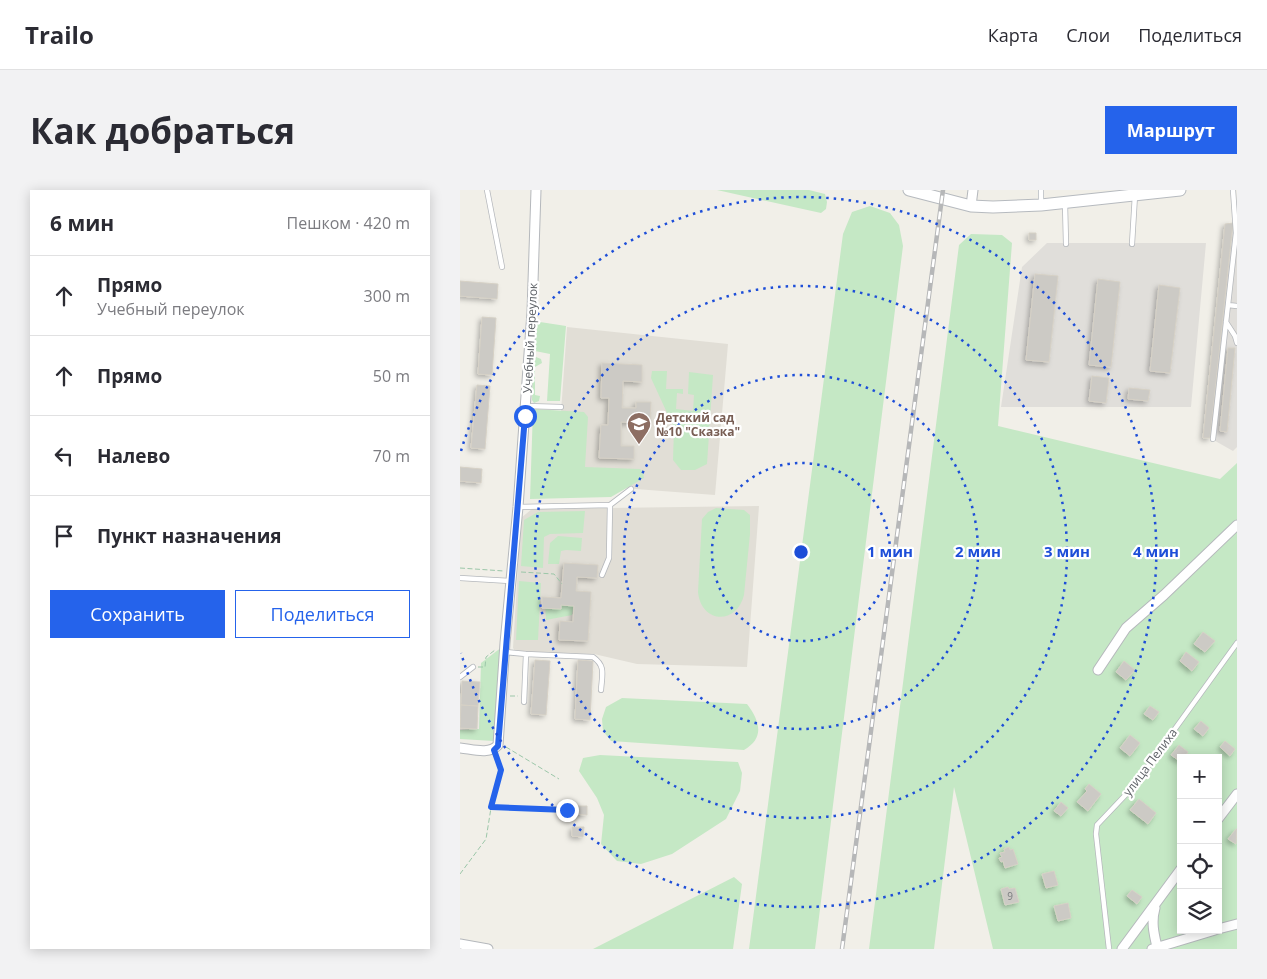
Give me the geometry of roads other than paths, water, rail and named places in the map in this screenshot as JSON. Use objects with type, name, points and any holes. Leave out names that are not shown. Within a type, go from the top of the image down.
[{"type":"street","name":"Учебный переулок","points":[[460,748],[489,751],[496,746],[501,696],[502,650],[510,637],[510,581],[526,406],[532,312],[536,190]]},
{"type":"street","points":[[909,190],[971,206],[993,207],[1041,205],[1180,190]]},
{"type":"street","points":[[971,206],[973,190]]},
{"type":"street","points":[[1098,670],[1126,628],[1164,595],[1237,525]]},
{"type":"street","points":[[1222,814],[1237,794]]},
{"type":"street","points":[[1122,949],[1177,874]]},
{"type":"street","points":[[1156,903],[1152,917],[1154,948],[1203,934]]},
{"type":"street","points":[[1222,928],[1237,924]]},
{"type":"street","points":[[460,944],[488,949]]},
{"type":"lane","points":[[487,190],[502,267]]},
{"type":"lane","points":[[1041,190],[1041,205]]},
{"type":"lane","points":[[1213,439],[1236,233],[1233,190]]},
{"type":"lane","points":[[1132,244],[1135,195]]},
{"type":"lane","points":[[1065,202],[1066,244]]},
{"type":"lane","points":[[1228,305],[1237,306]]},
{"type":"lane","points":[[1226,322],[1236,336],[1237,343]]},
{"type":"lane","points":[[526,406],[562,407]]},
{"type":"lane","points":[[518,507],[610,504],[631,489]]},
{"type":"lane","points":[[602,575],[609,558],[610,504]]},
{"type":"lane","points":[[460,578],[510,581]]},
{"type":"lane","name":"улица Пелиха","points":[[1109,949],[1096,834],[1097,825],[1134,787],[1237,643]]},
{"type":"lane","points":[[502,650],[526,654],[592,657],[600,662],[602,669],[601,690]]},
{"type":"lane","points":[[524,702],[526,654]]},
{"type":"lane","points":[[460,677],[473,667]]},
{"type":"railway","points":[[842,949],[943,190]]},
{"type":"place","name":"Детский сад №10 \"Сказка\"","points":[[639,445]]}]
